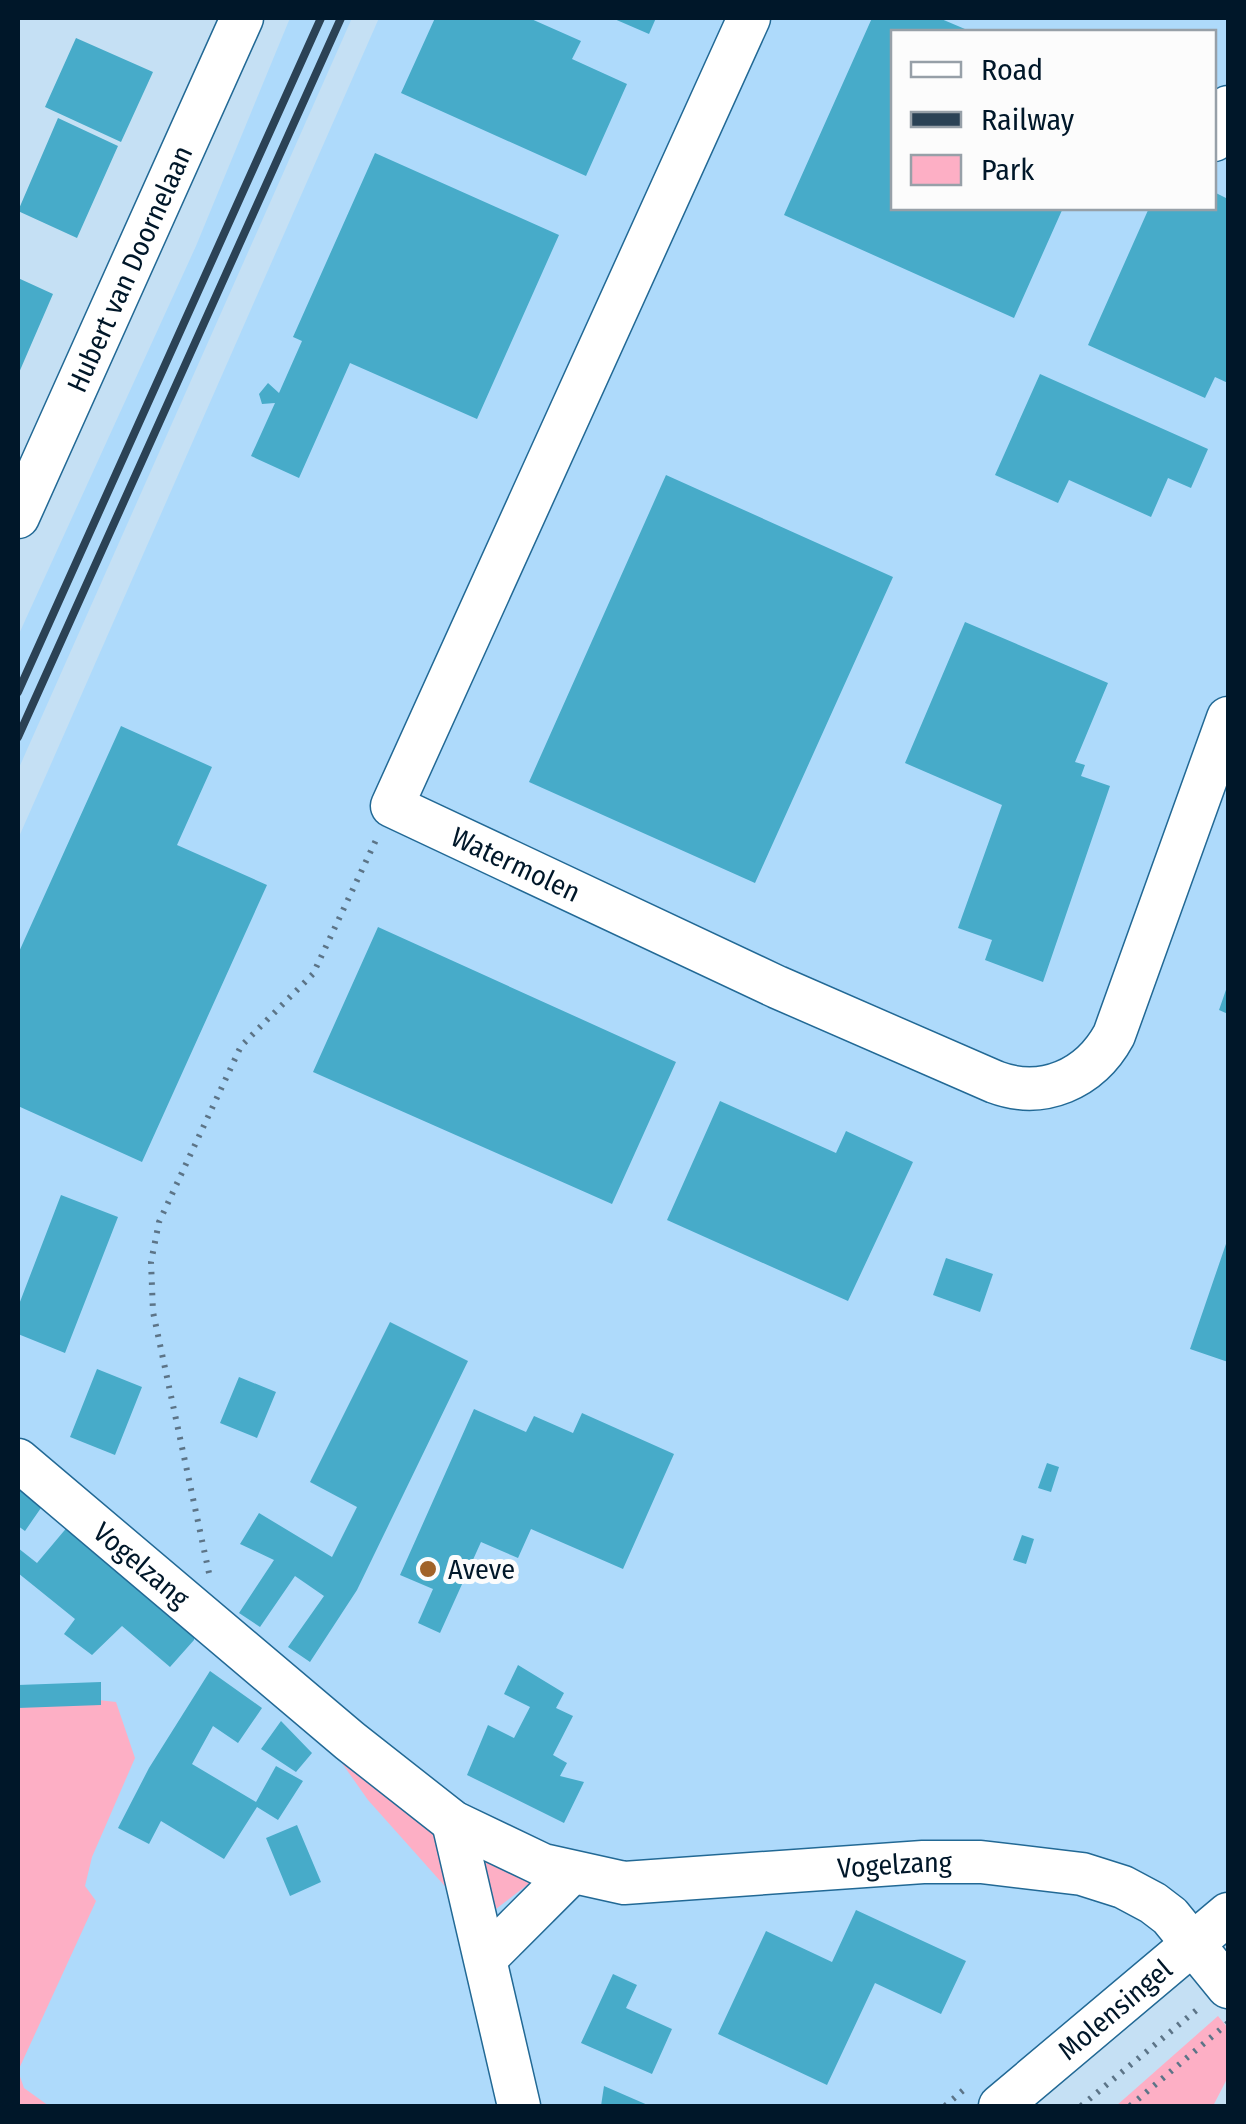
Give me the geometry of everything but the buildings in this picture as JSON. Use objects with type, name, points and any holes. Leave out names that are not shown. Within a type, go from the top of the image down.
[{"type":"street","name":"Hubert van Doornelaan","points":[[18,517],[242,18]]},
{"type":"street","points":[[392,806],[748,18]]},
{"type":"street","points":[[1216,135],[1228,107]]},
{"type":"street","name":"Watermolen","points":[[392,806],[904,1042],[1006,1086],[1045,1088],[1089,1068],[1114,1035],[1228,718]]},
{"type":"street","name":"Vogelzang","points":[[18,1460],[350,1741],[453,1822],[570,1874],[642,1883],[922,1862],[1040,1868],[1104,1879],[1139,1894],[1170,1916],[1194,1944],[1228,1998]]},
{"type":"street","points":[[453,1822],[519,2106]]},
{"type":"street","points":[[486,1958],[570,1874]]},
{"type":"street","name":"Molensingel","points":[[1000,2106],[1228,1914]]},
{"type":"path","points":[[220,1628],[153,1312],[151,1262],[158,1222],[240,1046],[312,974],[392,806]]},
{"type":"path","points":[[1130,2106],[1228,1998]]},
{"type":"path","name":"Molensingel","points":[[1081,2106],[1228,1998]]},
{"type":"shaded area","points":[[290,18],[352,18],[18,770],[18,636],[196,246]]},
{"type":"shaded area","points":[[379,18],[1228,18],[1228,1911],[991,2106],[18,2106],[18,839]]},
{"type":"green space","points":[[18,1691],[116,1702],[135,1758],[92,1857],[85,1886],[96,1901],[18,2071]]},
{"type":"green space","points":[[332,1749],[441,1830],[459,1902],[368,1800]]},
{"type":"green space","points":[[480,1858],[531,1882],[492,1912]]},
{"type":"green space","points":[[1218,2016],[1228,2028],[1228,2077],[1213,2106],[1116,2106]]},
{"type":"green space","points":[[18,2071],[24,2088],[49,2106],[18,2106]]},
{"type":"railway","points":[[18,692],[321,18]]},
{"type":"railway","points":[[18,737],[341,18]]},
{"type":"place","name":"Aveve","points":[[428,1569]]}]
